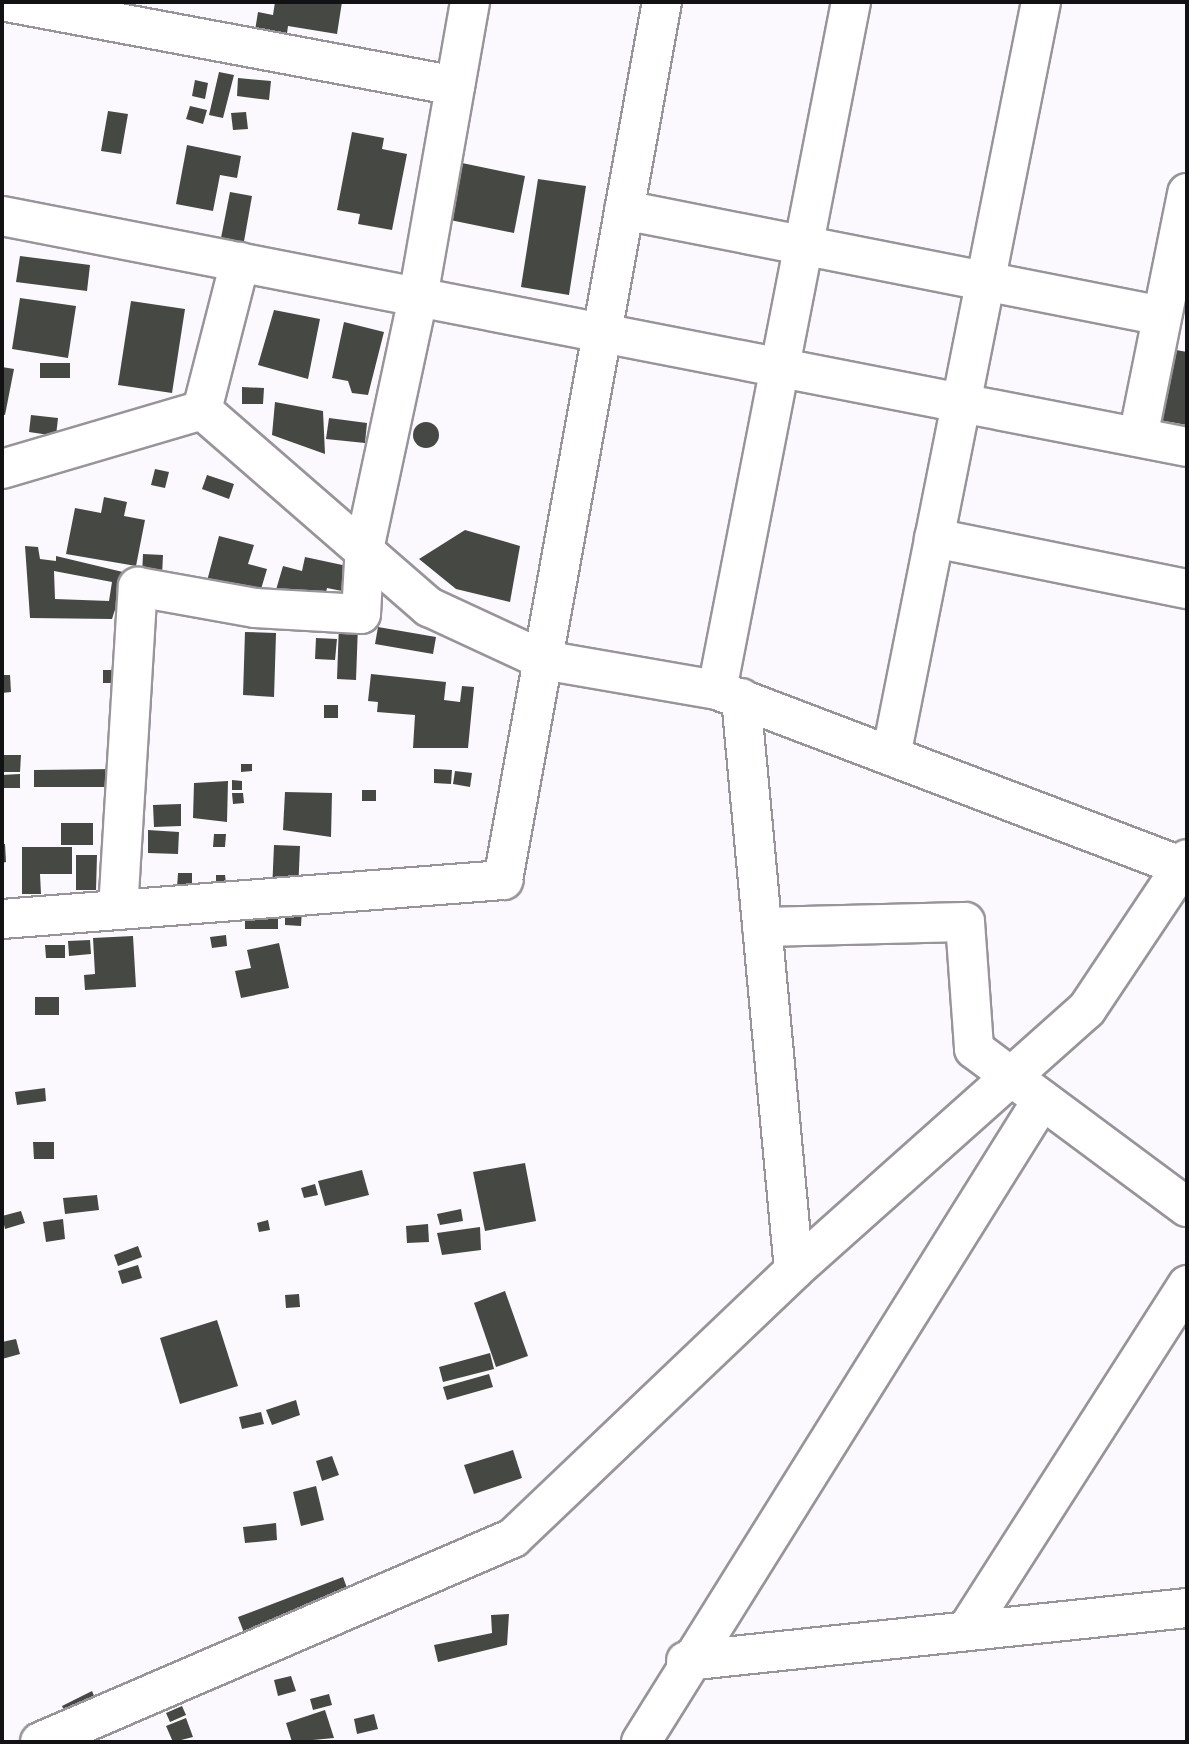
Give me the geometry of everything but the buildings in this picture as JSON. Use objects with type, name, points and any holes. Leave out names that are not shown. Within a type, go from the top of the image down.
[{"type":"street","points":[[2,18],[7,2],[455,86]]},
{"type":"street","points":[[118,910],[138,587],[255,608],[361,614],[365,545],[418,297],[470,2]]},
{"type":"street","points":[[2,919],[503,880],[662,2]]},
{"type":"street","points":[[794,1270],[762,926],[729,694],[780,368],[851,2]]},
{"type":"street","points":[[891,755],[1041,2]]},
{"type":"street","points":[[1138,438],[1187,193]]},
{"type":"street","points":[[624,209],[1163,316]]},
{"type":"street","points":[[2,216],[1187,447]]},
{"type":"street","points":[[202,410],[240,262]]},
{"type":"street","points":[[2,469],[202,410]]},
{"type":"street","points":[[40,1742],[513,1538],[794,1270],[1087,1009],[1185,863],[729,694],[543,660],[429,607],[365,545],[202,410]]},
{"type":"street","points":[[934,538],[1187,589]]},
{"type":"street","points":[[762,926],[965,922],[974,1049],[1187,1207]]},
{"type":"street","points":[[641,1742],[686,1661],[1042,1100]]},
{"type":"street","points":[[966,1631],[1187,1285]]},
{"type":"street","points":[[686,1661],[1187,1608]]}]
